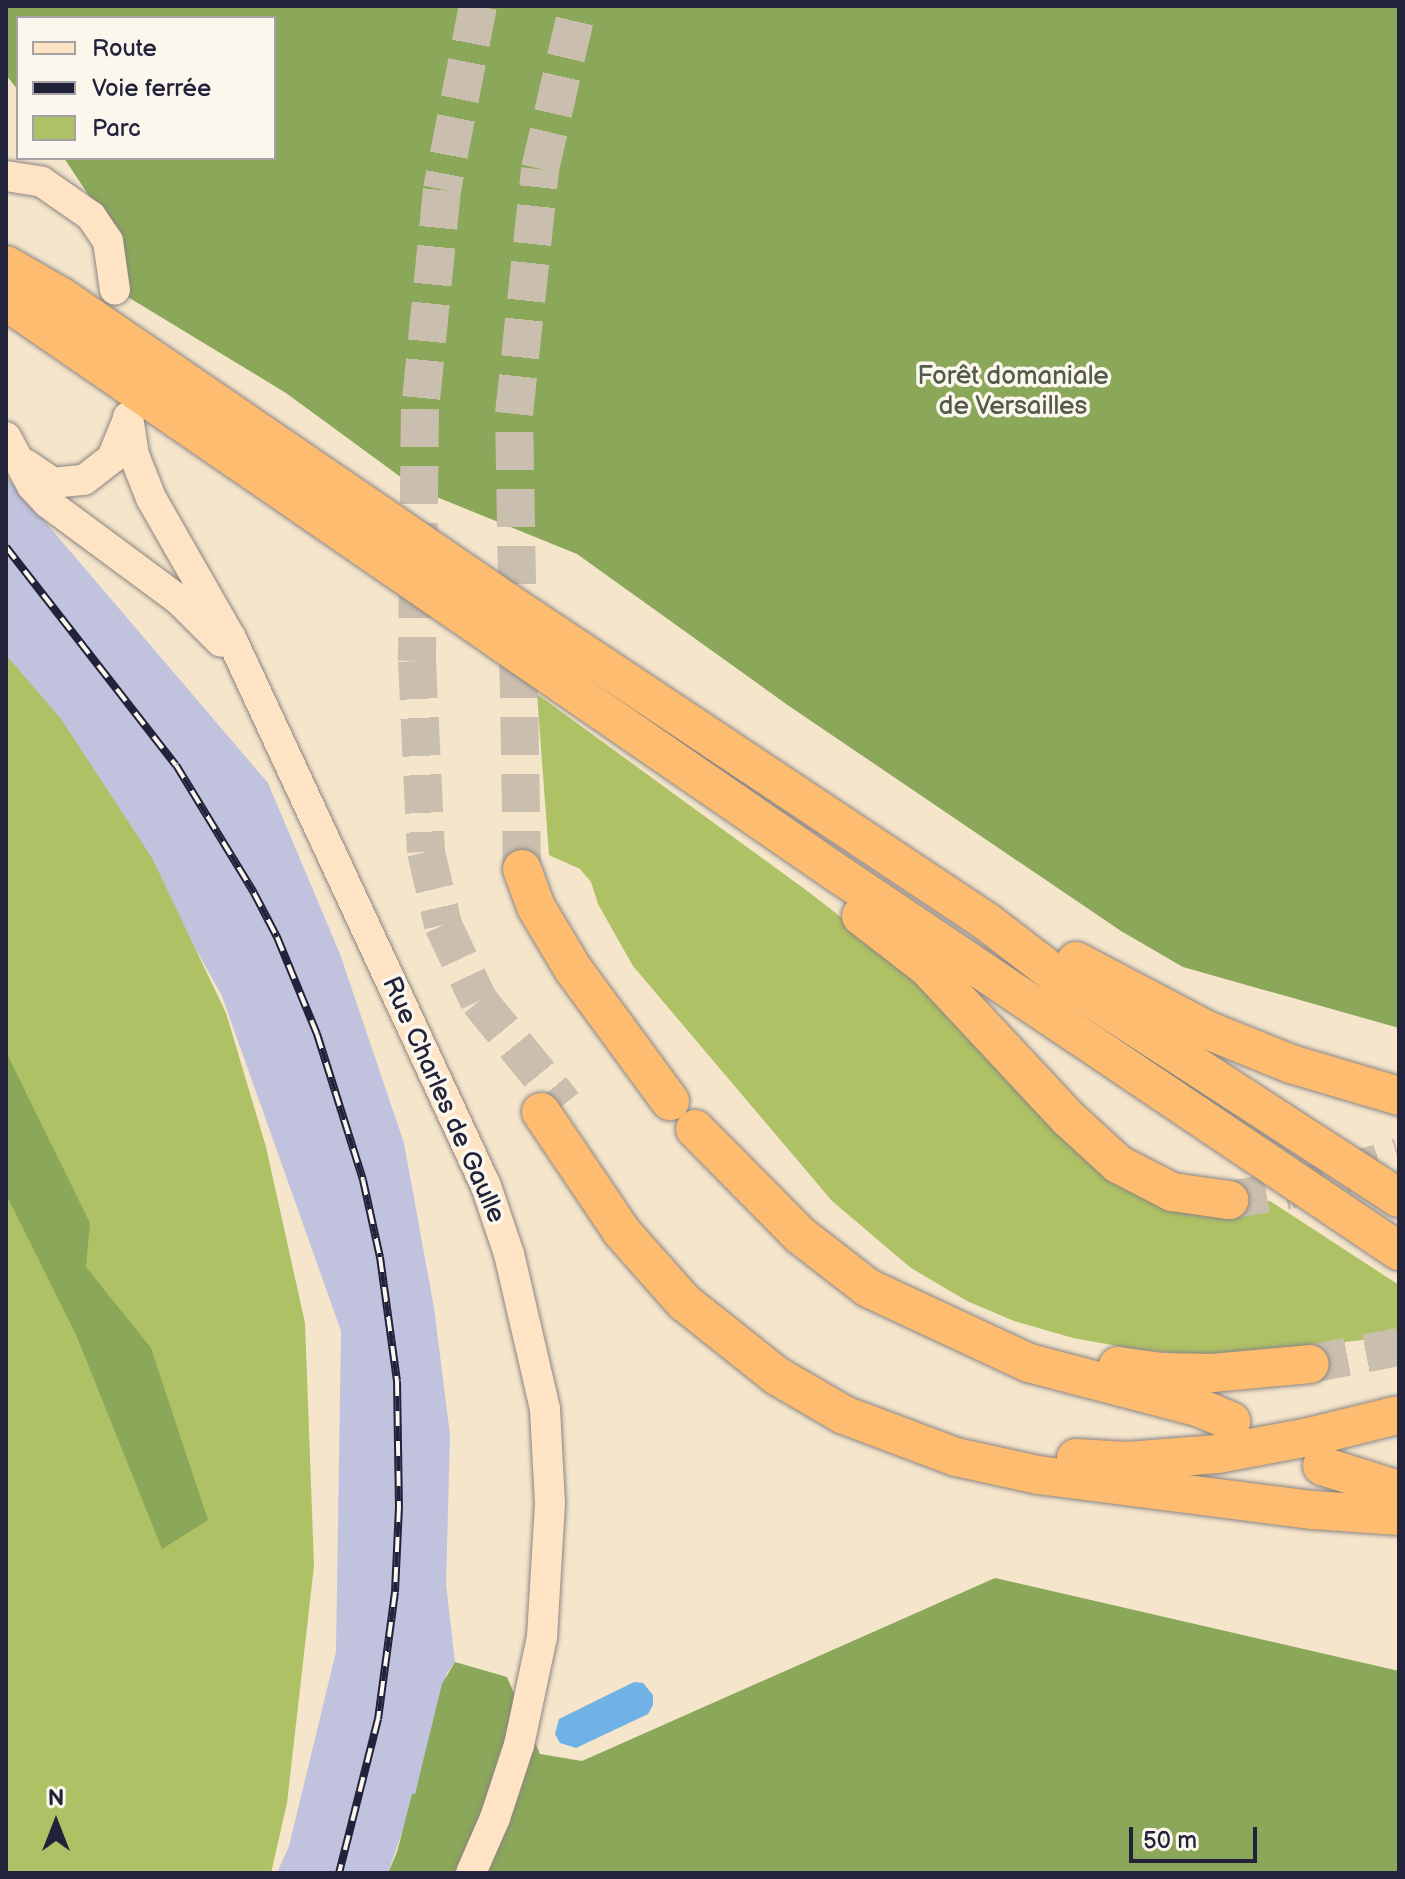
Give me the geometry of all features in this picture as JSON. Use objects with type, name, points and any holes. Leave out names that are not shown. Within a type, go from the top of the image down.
[{"type":"highway","points":[[6,238],[70,278],[493,574],[507,602]]},
{"type":"highway","points":[[6,265],[60,296],[507,602],[987,922],[1060,978],[1399,1198]]},
{"type":"highway","points":[[6,301],[840,875],[1399,1251]]},
{"type":"highway","points":[[6,328],[133,406],[170,413]]},
{"type":"highway","points":[[522,869],[536,907],[573,969],[670,1101]]},
{"type":"highway","points":[[840,875],[836,899],[928,968],[1104,1153],[1134,1175],[1172,1192],[1229,1200]]},
{"type":"highway","points":[[987,922],[1018,927],[1162,1009],[1291,1064],[1399,1103]]},
{"type":"highway","points":[[1291,1064],[1399,1096]]},
{"type":"highway","points":[[1394,1416],[1263,1447],[1127,1461],[1008,1449],[920,1424],[825,1383],[759,1339],[697,1288],[637,1220],[552,1108],[604,1208],[648,1264],[717,1331],[777,1376],[844,1415],[930,1449],[1023,1472],[1399,1535]]},
{"type":"highway","points":[[695,1129],[801,1236],[868,1288],[1029,1363],[1200,1408],[1231,1421]]},
{"type":"highway","points":[[931,1318],[1027,1348],[1160,1372],[1212,1373],[1310,1364]]},
{"type":"highway","points":[[1322,1466],[1374,1485],[1399,1490]]},
{"type":"highway","points":[[1136,1489],[1313,1510],[1399,1516]]},
{"type":"main road","points":[[6,176],[42,182],[91,216],[108,241],[115,290]]},
{"type":"main road","name":"Rue Charles de Gaulle","points":[[10,446],[40,477],[53,483],[84,480],[112,458],[128,417],[134,455],[151,498],[214,607],[248,675],[486,1186],[509,1254],[545,1409],[550,1503],[542,1637],[519,1745],[495,1818],[471,1873]]},
{"type":"main road","name":"Rue Charles de Gaulle","points":[[10,446],[32,486],[48,503],[179,599],[206,624],[248,675]]},
{"type":"shaded area","points":[[6,476],[268,783],[340,954],[404,1143],[434,1308],[450,1435],[446,1584],[455,1662],[447,1673],[415,1794],[388,1873],[277,1873],[289,1846],[336,1652],[341,1331],[222,996],[134,839],[6,661]]},
{"type":"green space","name":"Forêt domaniale de Versailles","points":[[6,6],[1399,6],[1399,1028],[1183,967],[1121,931],[789,706],[577,554],[417,489],[286,393],[118,291],[111,229],[65,160],[276,160],[276,16],[16,16],[16,88],[6,75]]},
{"type":"green space","points":[[6,655],[61,719],[152,858],[226,1013],[266,1147],[305,1323],[314,1566],[287,1803],[271,1873],[6,1873]]},
{"type":"green space","points":[[537,694],[810,893],[914,974],[1076,1146],[1242,1210],[1270,1201],[1399,1285],[1399,1336],[1249,1353],[1186,1354],[1140,1350],[1073,1338],[1014,1321],[967,1301],[911,1268],[832,1201],[633,966],[598,904],[591,882],[580,869],[549,855]]},
{"type":"green space","points":[[6,1052],[90,1223],[86,1267],[151,1348],[208,1520],[162,1549],[77,1337],[6,1194]]},
{"type":"green space","points":[[995,1578],[1399,1671],[1399,1873],[388,1873],[397,1852],[412,1794],[415,1794],[442,1684],[455,1662],[507,1677],[540,1754],[582,1761]]},
{"type":"water","points":[[634,1682],[643,1683],[653,1695],[653,1705],[648,1714],[576,1748],[560,1743],[555,1734],[559,1719]]},
{"type":"tunnel","points":[[478,6],[442,190],[420,409],[417,661],[426,852],[443,925],[479,1001],[564,1105]]},
{"type":"tunnel","points":[[522,869],[514,414],[540,169],[578,6]]},
{"type":"tunnel","points":[[1229,1200],[1288,1190],[1399,1157]]},
{"type":"tunnel","points":[[1310,1364],[1399,1347]]},
{"type":"railway","points":[[6,547],[176,765],[254,893],[277,937],[317,1034],[363,1180],[380,1257],[397,1381],[399,1507],[395,1592],[378,1719],[339,1873]]}]
